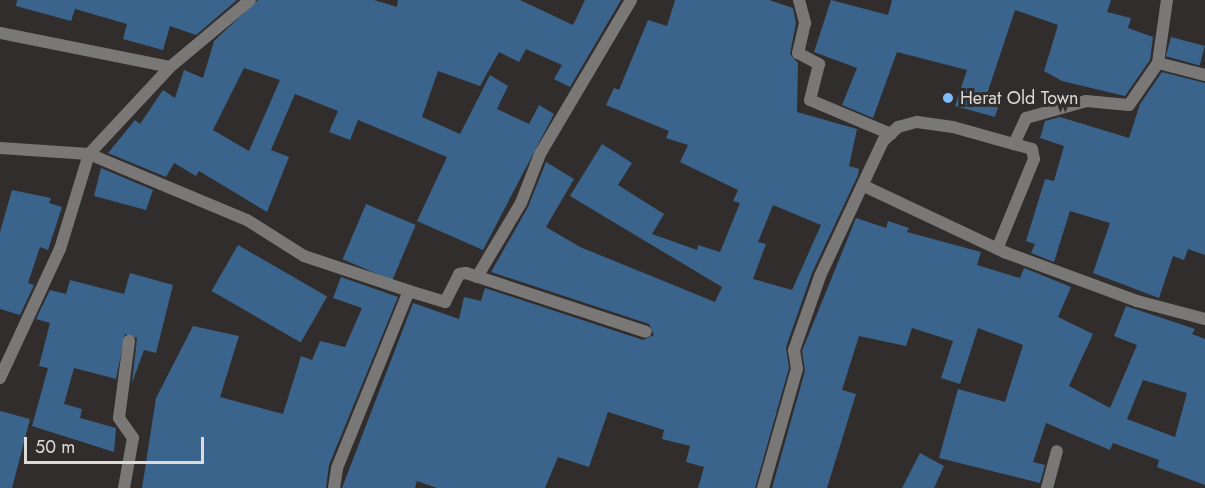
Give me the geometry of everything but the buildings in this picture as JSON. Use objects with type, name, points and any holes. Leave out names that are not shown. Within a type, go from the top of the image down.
[{"type":"street","points":[[0,378],[60,249],[89,154],[170,67],[250,0]]},
{"type":"street","points":[[477,277],[521,203],[540,154],[631,0]]},
{"type":"street","points":[[799,0],[805,23],[798,53],[819,64],[810,100],[891,134]]},
{"type":"street","points":[[1014,144],[1026,118],[1086,101],[1129,105],[1158,63],[1167,0]]},
{"type":"street","points":[[0,33],[170,67]]},
{"type":"street","points":[[1158,63],[1205,75]]},
{"type":"street","points":[[763,488],[797,369],[794,350],[820,276],[891,134],[917,122],[1032,149],[1034,159],[997,249]]},
{"type":"street","points":[[0,148],[89,154],[247,220],[304,256],[445,302],[459,274],[477,277],[646,332]]},
{"type":"street","points":[[864,186],[997,249],[1137,301],[1205,319]]},
{"type":"street","points":[[334,488],[337,468],[409,291]]},
{"type":"street","points":[[124,488],[134,438],[119,418],[129,341]]},
{"type":"street","points":[[1047,488],[1057,451]]},
{"type":"place","name":"Herat Old Town","points":[[948,98]]}]
